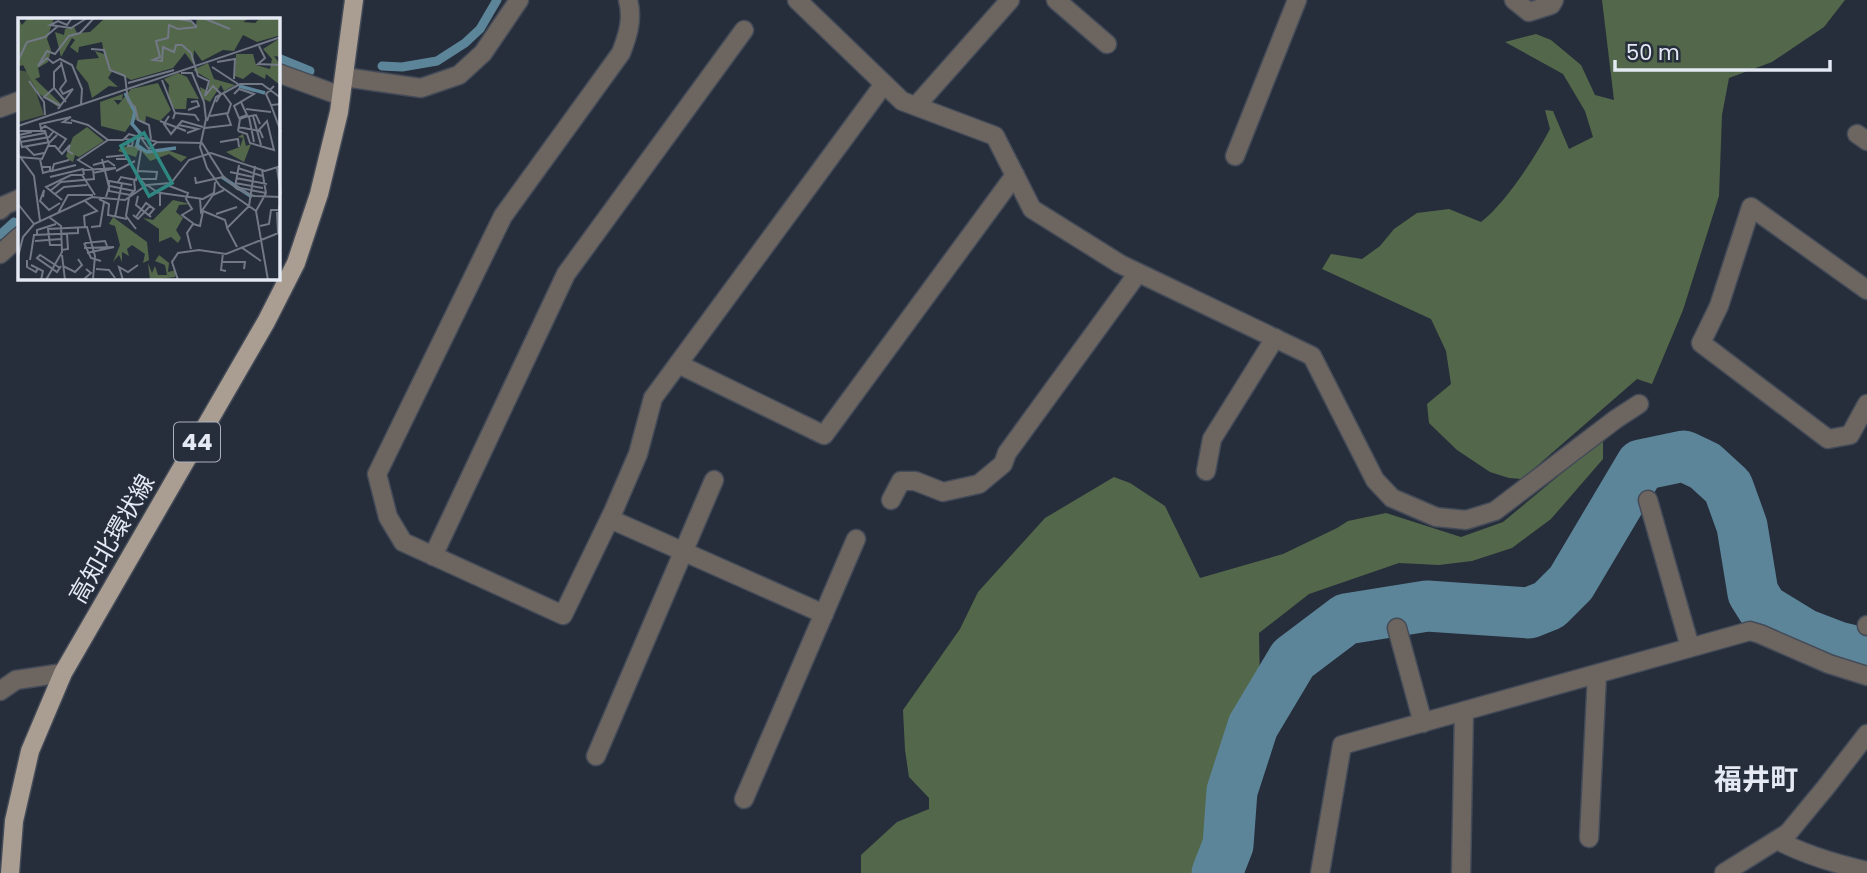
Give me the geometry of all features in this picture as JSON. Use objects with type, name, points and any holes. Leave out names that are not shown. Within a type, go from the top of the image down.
[{"type":"main road","name":"高知北環状線","points":[[10,873],[14,821],[30,751],[63,673],[260,334],[296,263],[319,194],[339,112],[354,0]]},
{"type":"street","points":[[344,77],[421,88],[459,75],[483,53],[519,0]]},
{"type":"street","points":[[628,0],[631,18],[629,34],[621,53],[503,216],[377,474],[388,517],[403,542],[563,615],[638,454],[653,398],[884,84]]},
{"type":"street","points":[[797,0],[902,101],[995,135],[1032,209],[1120,264],[1312,356],[1375,480],[1392,498],[1436,517],[1466,520],[1495,511],[1639,404]]},
{"type":"street","points":[[916,106],[1010,0]]},
{"type":"street","points":[[1056,0],[1107,44]]},
{"type":"street","points":[[1235,156],[1297,0]]},
{"type":"street","points":[[1514,0],[1529,12],[1551,5],[1554,0]]},
{"type":"street","points":[[433,556],[566,274],[744,30]]},
{"type":"street","points":[[280,74],[341,96]]},
{"type":"street","points":[[0,108],[18,101]]},
{"type":"street","points":[[678,364],[824,435],[1015,176]]},
{"type":"street","points":[[0,210],[18,199]]},
{"type":"street","points":[[1867,290],[1751,207],[1719,306],[1701,343],[1828,439],[1850,435],[1867,404]]},
{"type":"street","points":[[0,254],[18,238]]},
{"type":"street","points":[[891,500],[901,481],[915,481],[943,492],[979,484],[1003,464],[1007,453],[1138,273]]},
{"type":"street","points":[[1206,471],[1212,439],[1275,338]]},
{"type":"street","points":[[596,756],[714,480]]},
{"type":"street","points":[[1648,500],[1690,647]]},
{"type":"street","points":[[610,519],[824,614]]},
{"type":"street","points":[[744,799],[856,539]]},
{"type":"street","points":[[1396,628],[1423,723]]},
{"type":"street","points":[[1320,873],[1342,745],[1750,631],[1829,664],[1867,676]]},
{"type":"street","points":[[0,691],[16,680],[63,673]]},
{"type":"street","points":[[1589,838],[1597,674]]},
{"type":"street","points":[[1461,873],[1464,711]]},
{"type":"street","points":[[1724,873],[1788,833],[1867,734]]},
{"type":"street","points":[[1777,840],[1795,850],[1867,870]]},
{"type":"green space","points":[[1602,0],[1845,0],[1824,27],[1772,62],[1729,78],[1722,115],[1719,196],[1683,310],[1652,384],[1637,379],[1522,479],[1509,478],[1490,472],[1457,450],[1429,423],[1427,404],[1451,384],[1446,351],[1431,319],[1322,269],[1331,254],[1362,259],[1380,246],[1394,229],[1417,213],[1449,209],[1481,222],[1510,192],[1544,140],[1550,129],[1545,110],[1553,111],[1569,149],[1593,137],[1585,111],[1563,74],[1505,42],[1536,34],[1551,40],[1581,65],[1595,95],[1614,100]]},
{"type":"green space","points":[[1603,439],[1603,459],[1551,519],[1512,548],[1472,561],[1439,565],[1399,563],[1309,594],[1259,633],[1260,689],[1209,792],[1214,858],[1209,873],[861,873],[861,855],[897,822],[929,809],[929,798],[909,777],[903,710],[960,629],[978,592],[1045,518],[1114,477],[1130,483],[1165,506],[1200,578],[1283,554],[1348,521],[1386,513],[1461,537],[1503,522]]},
{"type":"waterway","points":[[382,66],[402,67],[437,61],[465,43],[480,29],[497,0]]},
{"type":"waterway","points":[[280,59],[310,71]]},
{"type":"waterway","points":[[0,235],[14,222]]},
{"type":"waterway","points":[[1217,873],[1228,845],[1232,791],[1253,726],[1293,659],[1346,619],[1427,606],[1529,613],[1549,605],[1571,583],[1641,465],[1684,456],[1705,466],[1728,487],[1742,526],[1753,593],[1763,609],[1804,634],[1838,647],[1867,654]]},
{"type":"district","name":"福井町","points":[[1756,779]]}]
